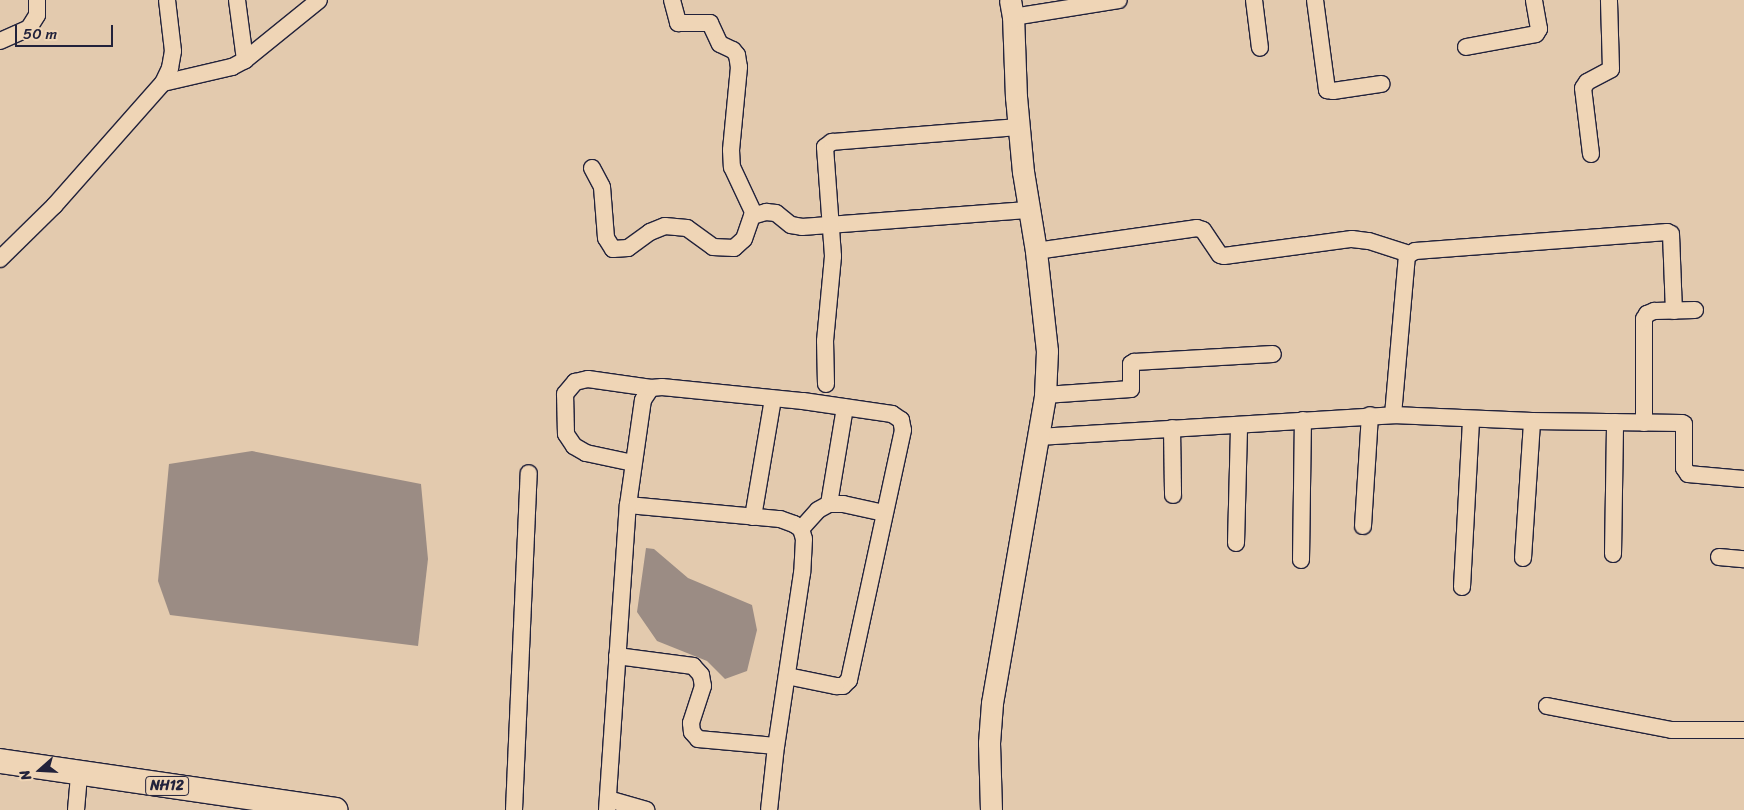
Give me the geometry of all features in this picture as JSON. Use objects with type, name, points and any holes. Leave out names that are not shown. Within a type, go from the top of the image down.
[{"type":"highway","name":"NH12","points":[[0,761],[335,810]]},
{"type":"main road","points":[[991,810],[990,743],[992,703],[1045,394],[1047,351],[1019,127],[1012,8]]},
{"type":"street","points":[[0,40],[29,28],[37,16],[37,0]]},
{"type":"street","points":[[0,259],[54,206],[163,83],[170,68],[173,52],[167,0]]},
{"type":"street","points":[[237,0],[245,60]]},
{"type":"street","points":[[163,83],[232,66],[245,60],[320,0]]},
{"type":"street","points":[[592,168],[602,187],[606,238],[613,249],[628,248],[650,232],[665,226],[687,228],[714,247],[734,248],[744,239],[754,214],[734,174],[731,150],[739,67],[737,55],[733,50],[720,44],[710,24],[678,23],[672,0]]},
{"type":"street","points":[[1012,8],[1119,0]]},
{"type":"street","points":[[1254,0],[1260,48]]},
{"type":"street","points":[[1315,0],[1327,90],[1333,91],[1381,84]]},
{"type":"street","points":[[1466,47],[1536,34],[1538,29],[1534,0]]},
{"type":"street","points":[[1591,154],[1583,88],[1587,82],[1611,69],[1609,0]]},
{"type":"street","points":[[826,384],[825,341],[833,256],[823,154],[827,145],[832,142],[1019,127]]},
{"type":"street","points":[[754,214],[776,213],[796,227],[1030,210]]},
{"type":"street","points":[[1036,251],[1197,228],[1203,230],[1220,255],[1224,256],[1352,239],[1369,241],[1409,254],[1667,232],[1671,234],[1674,310]]},
{"type":"street","points":[[1393,415],[1407,256],[1409,254]]},
{"type":"street","points":[[1644,423],[1644,319],[1647,314],[1654,311],[1695,310]]},
{"type":"street","points":[[1045,394],[1131,390],[1131,365],[1134,362],[1273,354]]},
{"type":"street","points":[[633,463],[586,453],[574,446],[566,434],[566,394],[575,382],[588,379],[651,388],[662,387],[845,407],[892,414],[901,420],[903,430],[848,680],[843,686],[836,686],[787,676]]},
{"type":"street","points":[[646,810],[607,805],[628,505],[643,400],[651,388]]},
{"type":"street","points":[[753,516],[774,400]]},
{"type":"street","points":[[829,504],[845,407]]},
{"type":"street","points":[[1363,526],[1370,415]]},
{"type":"street","points":[[1038,437],[1370,415],[1532,421],[1684,423],[1684,468],[1688,474],[1744,479]]},
{"type":"street","points":[[1462,587],[1471,418]]},
{"type":"street","points":[[1301,560],[1303,420]]},
{"type":"street","points":[[1522,558],[1532,421]]},
{"type":"street","points":[[1613,554],[1615,422]]},
{"type":"street","points":[[1236,544],[1238,424]]},
{"type":"street","points":[[1172,428],[1174,495]]},
{"type":"street","points":[[514,810],[529,473]]},
{"type":"street","points":[[801,529],[818,510],[829,504],[843,504],[884,513]]},
{"type":"street","points":[[628,505],[780,519],[794,524],[801,529],[804,539],[802,574],[776,746],[769,810]]},
{"type":"street","points":[[1719,557],[1744,559]]},
{"type":"street","points":[[617,656],[693,666],[701,675],[703,686],[691,722],[692,732],[698,740],[776,746]]},
{"type":"street","points":[[1547,706],[1672,730],[1744,730]]},
{"type":"street","points":[[76,810],[79,773]]},
{"type":"shaded area","points":[[252,451],[421,484],[428,559],[418,646],[170,615],[158,581],[169,464]]},
{"type":"shaded area","points":[[646,548],[654,549],[688,578],[752,605],[757,630],[747,671],[725,679],[707,661],[657,641],[637,612]]}]
